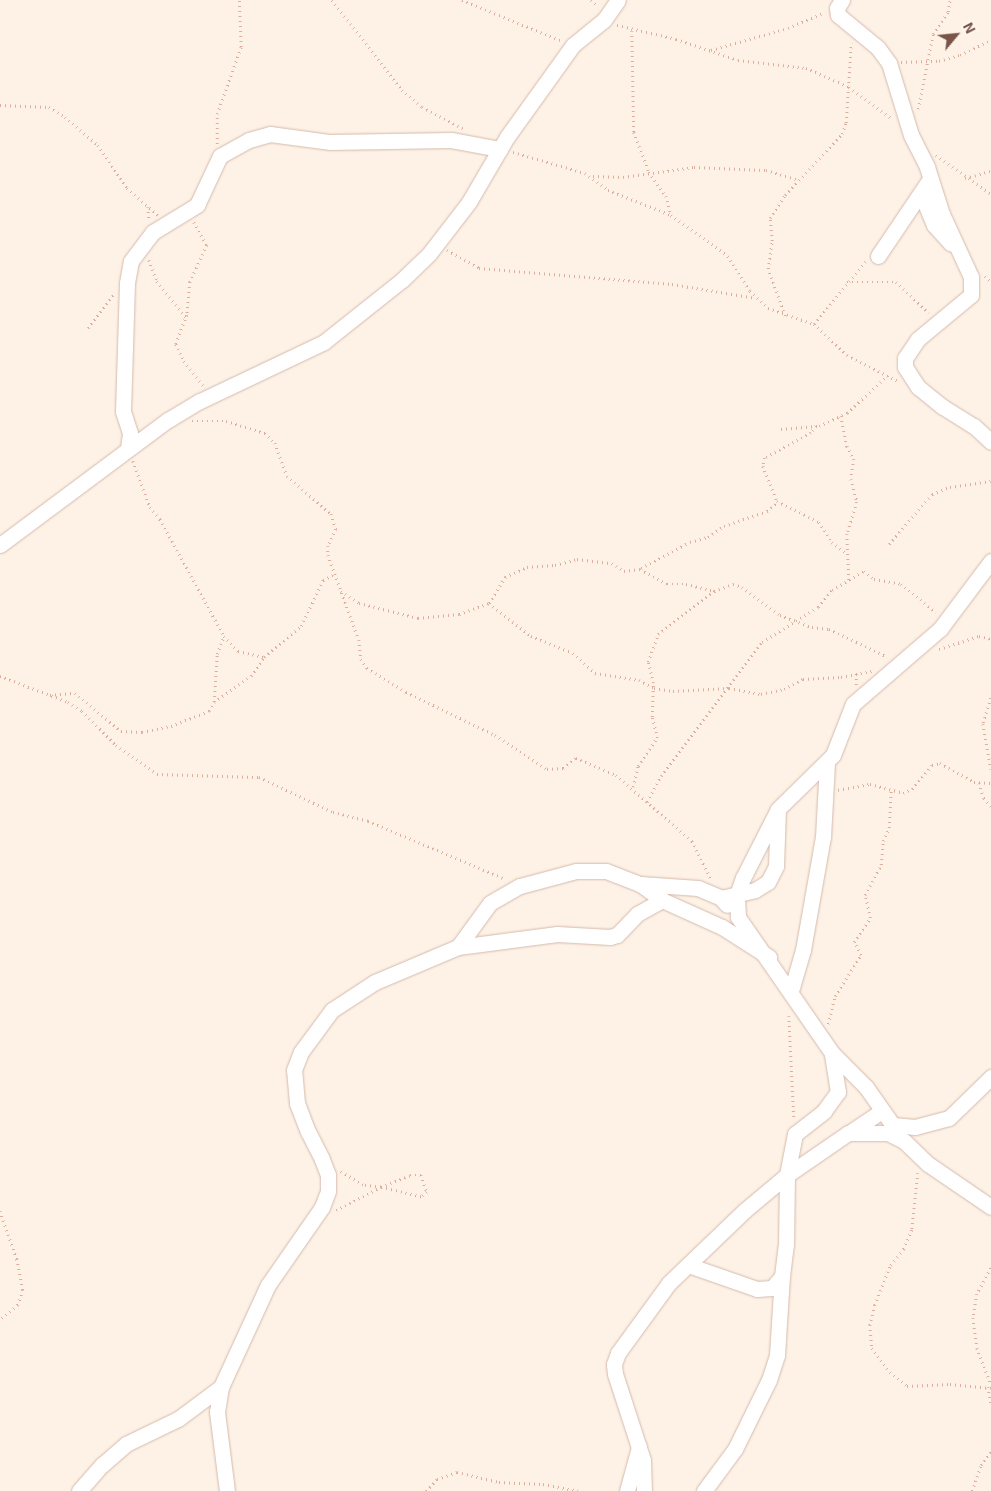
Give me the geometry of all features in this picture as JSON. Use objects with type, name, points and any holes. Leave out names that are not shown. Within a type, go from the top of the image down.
[{"type":"street","points":[[0,545],[176,414],[304,353],[338,333],[402,280],[438,243],[469,202],[500,149],[573,45],[604,20],[618,0]]},
{"type":"street","points":[[841,9],[885,58],[911,134],[971,277],[971,295],[938,320],[905,358],[909,376],[942,407],[974,426],[991,442]]},
{"type":"street","points":[[128,448],[130,433],[123,411],[127,284],[131,261],[150,236],[167,222],[185,214],[200,202],[219,158],[249,140],[270,134],[330,142],[360,140],[477,143],[500,149]]},
{"type":"street","points":[[878,256],[930,179]]},
{"type":"street","points":[[921,194],[934,225],[958,249]]},
{"type":"street","points":[[738,917],[737,895],[778,809],[827,763],[840,740],[853,704],[907,658],[945,622],[991,561]]},
{"type":"street","points":[[791,990],[803,950],[823,837],[827,792],[827,763]]},
{"type":"street","points":[[721,898],[755,890],[768,882],[772,874],[779,838],[778,809]]},
{"type":"street","points":[[458,947],[490,903],[520,886],[576,871],[606,871],[640,884],[662,900],[722,927],[768,957]]},
{"type":"street","points":[[640,884],[681,884],[721,898],[768,957],[825,1040],[832,1053],[839,1084],[835,1098],[795,1134],[787,1175],[786,1245],[777,1354],[769,1380],[735,1449],[704,1491]]},
{"type":"street","points":[[227,1491],[217,1421],[221,1387],[268,1285],[322,1207],[328,1191],[328,1175],[297,1103],[294,1070],[301,1052],[332,1010],[355,994],[375,982],[458,947],[564,934],[610,937],[616,935],[637,914],[662,900]]},
{"type":"street","points":[[832,1053],[847,1065],[904,1141],[921,1157],[991,1207]]},
{"type":"street","points":[[893,1125],[915,1127],[949,1118],[991,1077]]},
{"type":"street","points":[[644,1491],[646,1473],[614,1364],[669,1283],[787,1175],[882,1110]]},
{"type":"street","points":[[848,1133],[888,1133],[904,1141]]},
{"type":"street","points":[[688,1265],[757,1289],[772,1288],[782,1276]]},
{"type":"street","points":[[79,1491],[102,1464],[126,1444],[178,1418],[221,1387]]},
{"type":"street","points":[[627,1491],[639,1446]]},
{"type":"path","points":[[219,158],[217,114],[241,47],[239,0]]},
{"type":"path","points":[[332,0],[402,90],[422,107],[459,125],[477,143]]},
{"type":"path","points":[[462,0],[573,45]]},
{"type":"path","points":[[917,118],[933,34],[948,12],[950,0]]},
{"type":"path","points":[[710,50],[788,28],[841,9],[852,47],[842,134],[798,180],[776,206],[770,218],[772,241],[768,269],[785,316]]},
{"type":"path","points":[[604,20],[632,31],[758,64],[806,68],[849,86],[911,134]]},
{"type":"path","points":[[632,31],[632,121],[649,172],[666,196],[671,215]]},
{"type":"path","points":[[885,58],[926,63],[960,56],[991,40]]},
{"type":"path","points":[[0,105],[49,107],[65,117],[98,146],[127,188],[167,222]]},
{"type":"path","points":[[500,149],[538,158],[591,176],[623,177],[694,167],[758,169],[798,180]]},
{"type":"path","points":[[931,151],[965,178],[991,194]]},
{"type":"path","points":[[965,178],[991,171]]},
{"type":"path","points":[[591,176],[608,190],[671,215],[728,256],[756,298]]},
{"type":"path","points":[[185,214],[200,229],[207,245],[190,282],[186,318],[177,348],[212,396]]},
{"type":"path","points":[[150,236],[151,270],[186,318]]},
{"type":"path","points":[[438,243],[467,264],[479,268],[672,284],[756,298],[785,316],[814,324],[847,355],[904,385],[918,386]]},
{"type":"path","points":[[814,324],[847,282],[870,257],[878,256]]},
{"type":"path","points":[[847,282],[896,282],[938,320]]},
{"type":"path","points":[[88,328],[105,303],[127,284]]},
{"type":"path","points":[[781,429],[816,426],[841,416],[856,407],[888,375]]},
{"type":"path","points":[[841,416],[847,446],[854,459],[851,479],[857,502],[848,526],[849,580]]},
{"type":"path","points":[[190,421],[226,421],[242,428],[260,429],[270,437],[287,476],[331,514],[336,529],[327,550],[359,640],[362,662],[367,668],[412,695],[495,735],[547,769],[563,768],[576,758],[616,775],[634,789],[698,849],[721,898]]},
{"type":"path","points":[[816,426],[812,433],[763,462],[766,477],[778,502],[794,507],[819,522],[832,542],[848,554]]},
{"type":"path","points":[[128,448],[146,499],[160,519],[224,636],[238,651],[264,657]]},
{"type":"path","points":[[889,544],[932,494],[950,487],[991,481]]},
{"type":"path","points":[[340,591],[359,603],[425,619],[471,611],[489,602],[501,580],[527,567],[555,565],[577,559],[612,563],[624,571],[640,569],[690,542],[708,537],[724,526],[767,511],[778,502]]},
{"type":"path","points":[[640,569],[667,584],[686,584],[714,591]]},
{"type":"path","points":[[647,802],[661,776],[729,688],[737,672],[767,637],[818,607],[828,592],[864,571],[874,579],[901,584],[923,600],[945,622]]},
{"type":"path","points":[[47,695],[75,693],[121,731],[142,732],[171,726],[209,711],[214,702],[251,676],[264,657],[301,626],[323,580],[335,574]]},
{"type":"path","points":[[634,789],[633,778],[657,738],[652,717],[654,688],[648,662],[660,631],[714,591],[733,584],[742,587],[780,615],[829,629],[907,658],[979,636],[991,639]]},
{"type":"path","points":[[489,602],[531,636],[573,653],[595,673],[638,680],[654,688],[673,691],[729,688],[761,694],[784,689],[803,679],[841,677],[870,671],[889,672]]},
{"type":"path","points":[[214,702],[216,654],[224,636]]},
{"type":"path","points":[[0,676],[68,702],[82,711],[116,745],[157,774],[259,776],[333,812],[389,829],[520,886]]},
{"type":"path","points":[[991,698],[983,724],[991,769]]},
{"type":"path","points":[[827,792],[870,784],[890,791],[908,792],[929,768],[940,764],[979,784],[991,783]]},
{"type":"path","points":[[979,784],[991,806]]},
{"type":"path","points":[[825,1040],[835,996],[861,955],[854,942],[870,918],[865,895],[881,865],[883,841],[888,828],[890,791]]},
{"type":"path","points":[[789,1013],[795,1134]]},
{"type":"path","points":[[921,1157],[912,1230],[904,1249],[890,1267],[875,1305],[870,1325],[872,1348],[890,1372],[907,1386],[924,1388],[950,1384],[990,1387]]},
{"type":"path","points":[[322,1159],[363,1185],[381,1187],[421,1197],[426,1192],[420,1175],[410,1175],[381,1187],[328,1214]]},
{"type":"path","points":[[0,1211],[17,1259],[23,1290],[18,1305],[0,1320]]},
{"type":"path","points":[[991,1268],[977,1294],[973,1318],[977,1348],[990,1387],[991,1403]]},
{"type":"path","points":[[972,1491],[981,1465],[991,1450]]},
{"type":"path","points":[[426,1491],[436,1479],[457,1472],[499,1482],[543,1484],[579,1491]]}]
